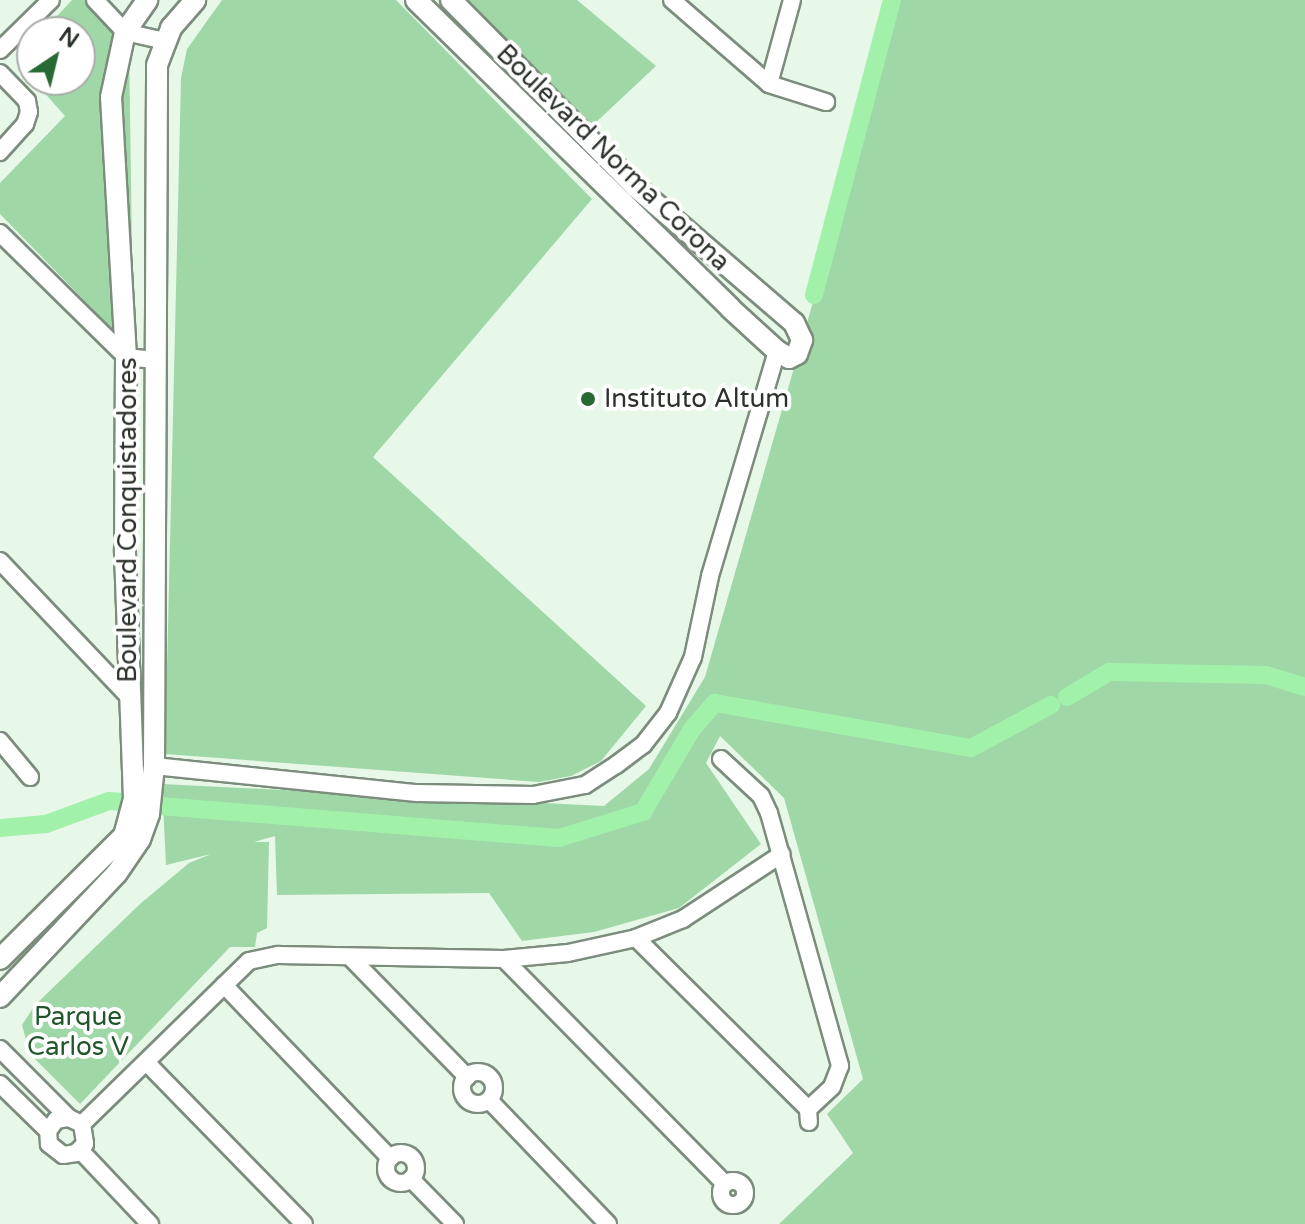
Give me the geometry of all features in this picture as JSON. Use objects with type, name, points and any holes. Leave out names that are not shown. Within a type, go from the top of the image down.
[{"type":"street","points":[[0,50],[51,0]]},
{"type":"street","points":[[95,0],[125,32],[165,41]]},
{"type":"street","name":"Boulevard Conquistadores","points":[[0,959],[124,836],[134,799],[126,357],[111,97],[125,32],[147,0]]},
{"type":"street","name":"Boulevard Conquistadores","points":[[0,997],[125,862],[149,814],[154,766],[156,86],[165,41],[195,0]]},
{"type":"street","name":"Boulevard Norma Corona","points":[[416,0],[620,204],[777,351],[793,358],[802,348],[794,323],[636,187],[451,0]]},
{"type":"street","points":[[672,0],[769,84],[826,102]]},
{"type":"street","points":[[769,84],[792,0]]},
{"type":"street","points":[[0,73],[27,101],[29,118],[0,152]]},
{"type":"street","points":[[620,204],[636,187]]},
{"type":"street","points":[[0,233],[126,357],[155,360]]},
{"type":"street","points":[[154,766],[417,793],[533,795],[585,785],[616,765],[643,745],[668,713],[693,657],[710,576],[777,351]]},
{"type":"street","points":[[0,561],[130,698]]},
{"type":"street","points":[[0,741],[30,777]]},
{"type":"street","points":[[636,938],[809,1116],[832,1087],[840,1066],[782,854],[761,796],[721,759]]},
{"type":"street","points":[[80,1150],[58,1153],[49,1144],[48,1131],[56,1120],[75,1121],[146,1062],[224,985],[263,956],[504,959],[636,938],[683,919],[782,854]]},
{"type":"street","points":[[350,957],[467,1077],[463,1092],[469,1101],[489,1100],[608,1224]]},
{"type":"street","points":[[504,959],[725,1184]]},
{"type":"street","points":[[224,985],[390,1158],[399,1153],[411,1157],[416,1166],[411,1179],[455,1224]]},
{"type":"street","points":[[0,1049],[75,1121],[86,1137],[80,1150]]},
{"type":"street","points":[[146,1062],[304,1224]]},
{"type":"street","points":[[0,1084],[48,1131]]},
{"type":"street","points":[[80,1150],[150,1224]]},
{"type":"green space","points":[[72,0],[88,0],[129,46],[133,316],[114,331],[0,214],[0,183],[65,116],[47,96],[96,96],[96,16],[57,16]]},
{"type":"green space","points":[[222,0],[396,0],[592,199],[373,457],[646,706],[601,761],[571,776],[539,782],[165,754],[181,78],[187,49]]},
{"type":"green space","points":[[469,0],[577,0],[656,66],[592,126]]},
{"type":"green space","name":"Parque Carlos V","points":[[900,0],[1305,0],[1305,1224],[779,1224],[853,1153],[827,1114],[863,1079],[784,798],[720,736],[706,763],[761,844],[679,908],[594,932],[522,941],[489,893],[277,895],[275,836],[254,842],[269,842],[267,928],[257,933],[255,947],[230,947],[80,1104],[30,1054],[22,1025],[35,1005],[140,904],[189,863],[211,854],[166,865],[162,784],[604,806],[649,769],[705,677]]},
{"type":"waterway","points":[[814,295],[892,0]]},
{"type":"waterway","points":[[1067,697],[1109,672],[1266,675],[1305,687]]},
{"type":"waterway","points":[[160,806],[559,838],[643,812],[692,729],[715,703],[971,748],[1051,705]]},
{"type":"waterway","points":[[0,828],[46,824],[109,801],[124,802]]},
{"type":"place","name":"Instituto Altum","points":[[588,399]]}]
